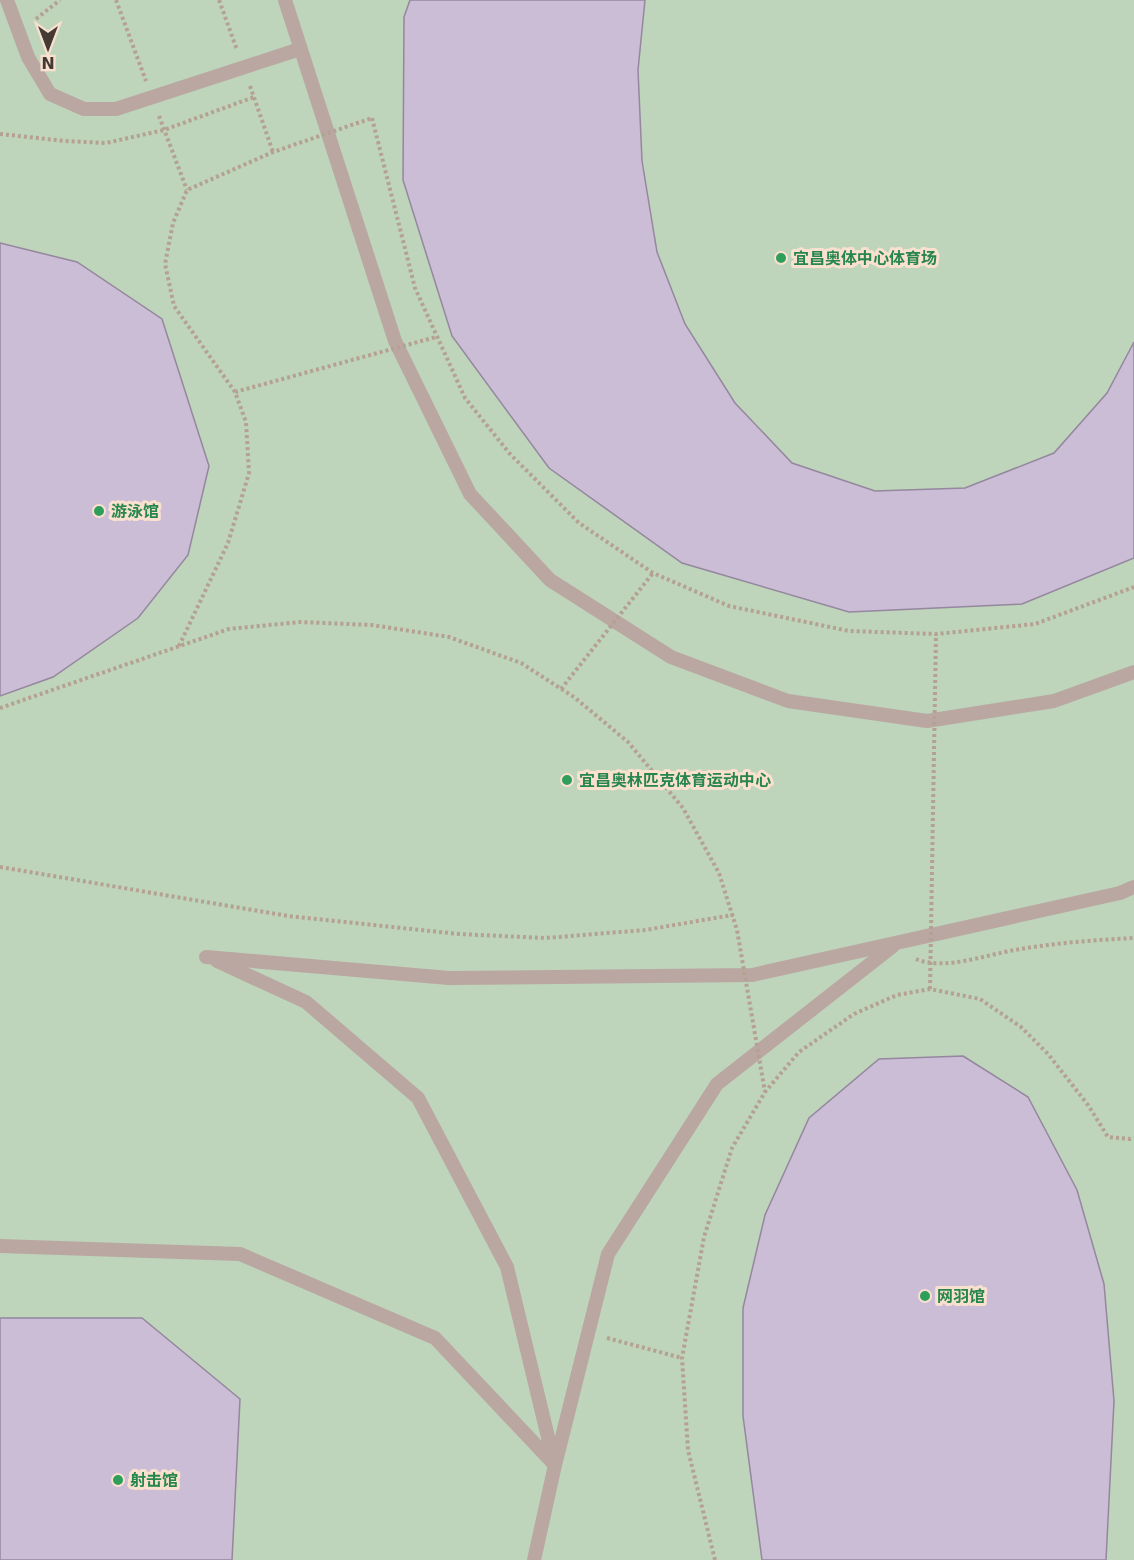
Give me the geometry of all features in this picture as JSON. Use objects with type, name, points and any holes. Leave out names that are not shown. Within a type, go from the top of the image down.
[{"type":"lane","points":[[7,0],[28,57],[50,94],[84,109],[116,109],[300,49]]},
{"type":"lane","points":[[285,0],[395,341],[470,494],[550,580],[671,657],[788,701],[927,722],[1054,701],[1134,672]]},
{"type":"lane","points":[[555,1465],[507,1267],[418,1098],[306,1002],[207,957],[449,978],[753,975],[1127,893],[1134,887]]},
{"type":"lane","points":[[534,1560],[555,1465],[608,1254],[717,1084],[897,943]]},
{"type":"lane","points":[[0,1246],[240,1254],[435,1338],[555,1465]]},
{"type":"path","points":[[18,32],[60,0]]},
{"type":"path","points":[[0,134],[106,143],[164,130],[254,97]]},
{"type":"path","points":[[178,647],[228,543],[249,473],[246,422],[235,392],[174,306],[165,264],[173,223],[187,190],[273,152],[372,118],[415,288],[465,398],[510,454],[579,523],[653,573],[729,606],[849,631],[936,634],[1035,624],[1134,587]]},
{"type":"path","points":[[235,392],[436,338]]},
{"type":"path","points":[[561,689],[653,573]]},
{"type":"path","points":[[0,708],[229,628],[300,622],[372,626],[449,637],[521,663],[561,689],[628,741],[683,808],[719,873],[737,930],[765,1092]]},
{"type":"path","points":[[930,989],[936,634]]},
{"type":"path","points":[[0,867],[288,916],[459,934],[556,938],[645,930],[732,915]]},
{"type":"path","points":[[897,943],[917,961],[957,963],[1015,950],[1088,940],[1134,938]]},
{"type":"path","points":[[715,1560],[688,1450],[682,1358],[704,1237],[732,1148],[765,1092],[799,1052],[854,1014],[897,995],[930,989],[980,999],[1021,1027],[1048,1054],[1088,1105],[1108,1137],[1130,1140],[1134,1138]]},
{"type":"path","points":[[588,1333],[682,1358]]},
{"type":"green space","name":"宜昌奥林匹克体育运动中心","points":[[0,0],[1134,0],[1134,1560],[0,1560]]},
{"type":"building","points":[[410,0],[645,0],[638,70],[642,161],[657,252],[685,324],[735,403],[792,463],[875,491],[965,488],[1054,453],[1107,393],[1134,342],[1134,558],[1022,604],[849,612],[682,563],[549,468],[452,336],[403,180],[404,17]]},
{"type":"building","name":"游泳馆","points":[[0,243],[77,262],[162,319],[209,466],[188,555],[138,618],[53,677],[0,696]]},
{"type":"building","name":"网羽馆","points":[[963,1056],[1028,1097],[1077,1190],[1104,1284],[1114,1401],[1106,1560],[762,1560],[743,1416],[743,1308],[765,1215],[809,1118],[879,1059]]},
{"type":"building","name":"射击馆","points":[[0,1318],[142,1318],[240,1399],[232,1560],[0,1560]]},
{"type":"place","name":"宜昌奥体中心体育场","points":[[781,258]]},
{"type":"place","name":"游泳馆","points":[[99,511]]},
{"type":"place","name":"宜昌奥林匹克体育运动中心","points":[[567,780]]},
{"type":"place","name":"网羽馆","points":[[925,1296]]},
{"type":"place","name":"射击馆","points":[[118,1480]]}]
